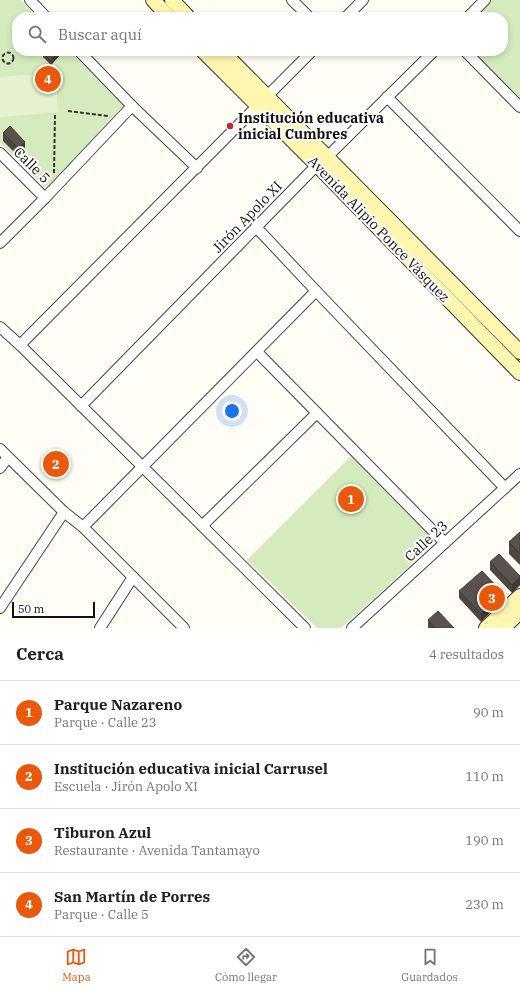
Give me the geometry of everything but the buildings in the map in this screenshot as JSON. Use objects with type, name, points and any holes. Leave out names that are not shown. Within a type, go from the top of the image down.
[{"type":"street","points":[[30,0],[41,12]]},
{"type":"street","points":[[153,0],[164,12]]},
{"type":"street","points":[[172,0],[183,12]]},
{"type":"street","points":[[292,0],[304,12]]},
{"type":"street","points":[[351,12],[363,0]]},
{"type":"street","points":[[473,12],[485,0]]},
{"type":"street","points":[[84,56],[132,106],[197,168]]},
{"type":"street","name":"Avenida Alipio Ponce Vásquez","points":[[209,56],[262,101],[520,352]]},
{"type":"street","name":"Avenida Alipio Ponce Vásquez","points":[[226,56],[262,101]]},
{"type":"street","points":[[20,345],[307,56]]},
{"type":"street","name":"Jirón Apolo XI","points":[[81,406],[256,227],[429,56]]},
{"type":"street","points":[[471,56],[520,108]]},
{"type":"street","points":[[388,97],[520,231]]},
{"type":"street","points":[[0,242],[45,198],[132,106]]},
{"type":"street","name":"Calle 5","points":[[0,153],[45,198]]},
{"type":"street","name":"Avenida Alipio Ponce Vásquez","points":[[322,161],[520,373]]},
{"type":"street","points":[[256,227],[505,488]]},
{"type":"street","points":[[83,527],[316,291]]},
{"type":"street","points":[[0,327],[20,345],[305,628]]},
{"type":"street","points":[[257,352],[445,542]]},
{"type":"street","points":[[202,526],[317,413]]},
{"type":"street","points":[[0,449],[64,512],[83,527],[184,628]]},
{"type":"street","points":[[0,468],[8,457]]},
{"type":"street","name":"Calle 23","points":[[352,628],[520,474]]},
{"type":"street","points":[[0,608],[64,512]]},
{"type":"street","points":[[100,628],[133,576]]},
{"type":"street","points":[[486,628],[518,605]]},
{"type":"street","points":[[503,628],[518,605]]},
{"type":"path","points":[[12,54],[7,52],[4,54],[4,62],[9,63],[13,61],[13,56]]},
{"type":"path","points":[[68,111],[112,116]]},
{"type":"path","points":[[54,178],[56,115]]},
{"type":"green space","points":[[0,0],[21,0],[32,12],[12,12],[12,56],[75,56],[123,106],[46,189],[0,143]]},
{"type":"green space","points":[[492,0],[520,0],[520,99],[478,56],[508,56],[508,12],[480,12]]},
{"type":"green space","points":[[55,73],[58,112],[0,117],[0,77]]},
{"type":"green space","points":[[351,456],[436,542],[341,628],[317,628],[247,560]]},
{"type":"place","name":"San Martín de Porres","points":[[48,79]]},
{"type":"place","name":"Institución educativa inicial Cumbres","points":[[230,126]]},
{"type":"place","name":"Institución educativa inicial Carrusel","points":[[56,464]]},
{"type":"place","name":"Parque Nazareno","points":[[351,499]]},
{"type":"place","name":"Tiburon Azul","points":[[492,598]]}]
